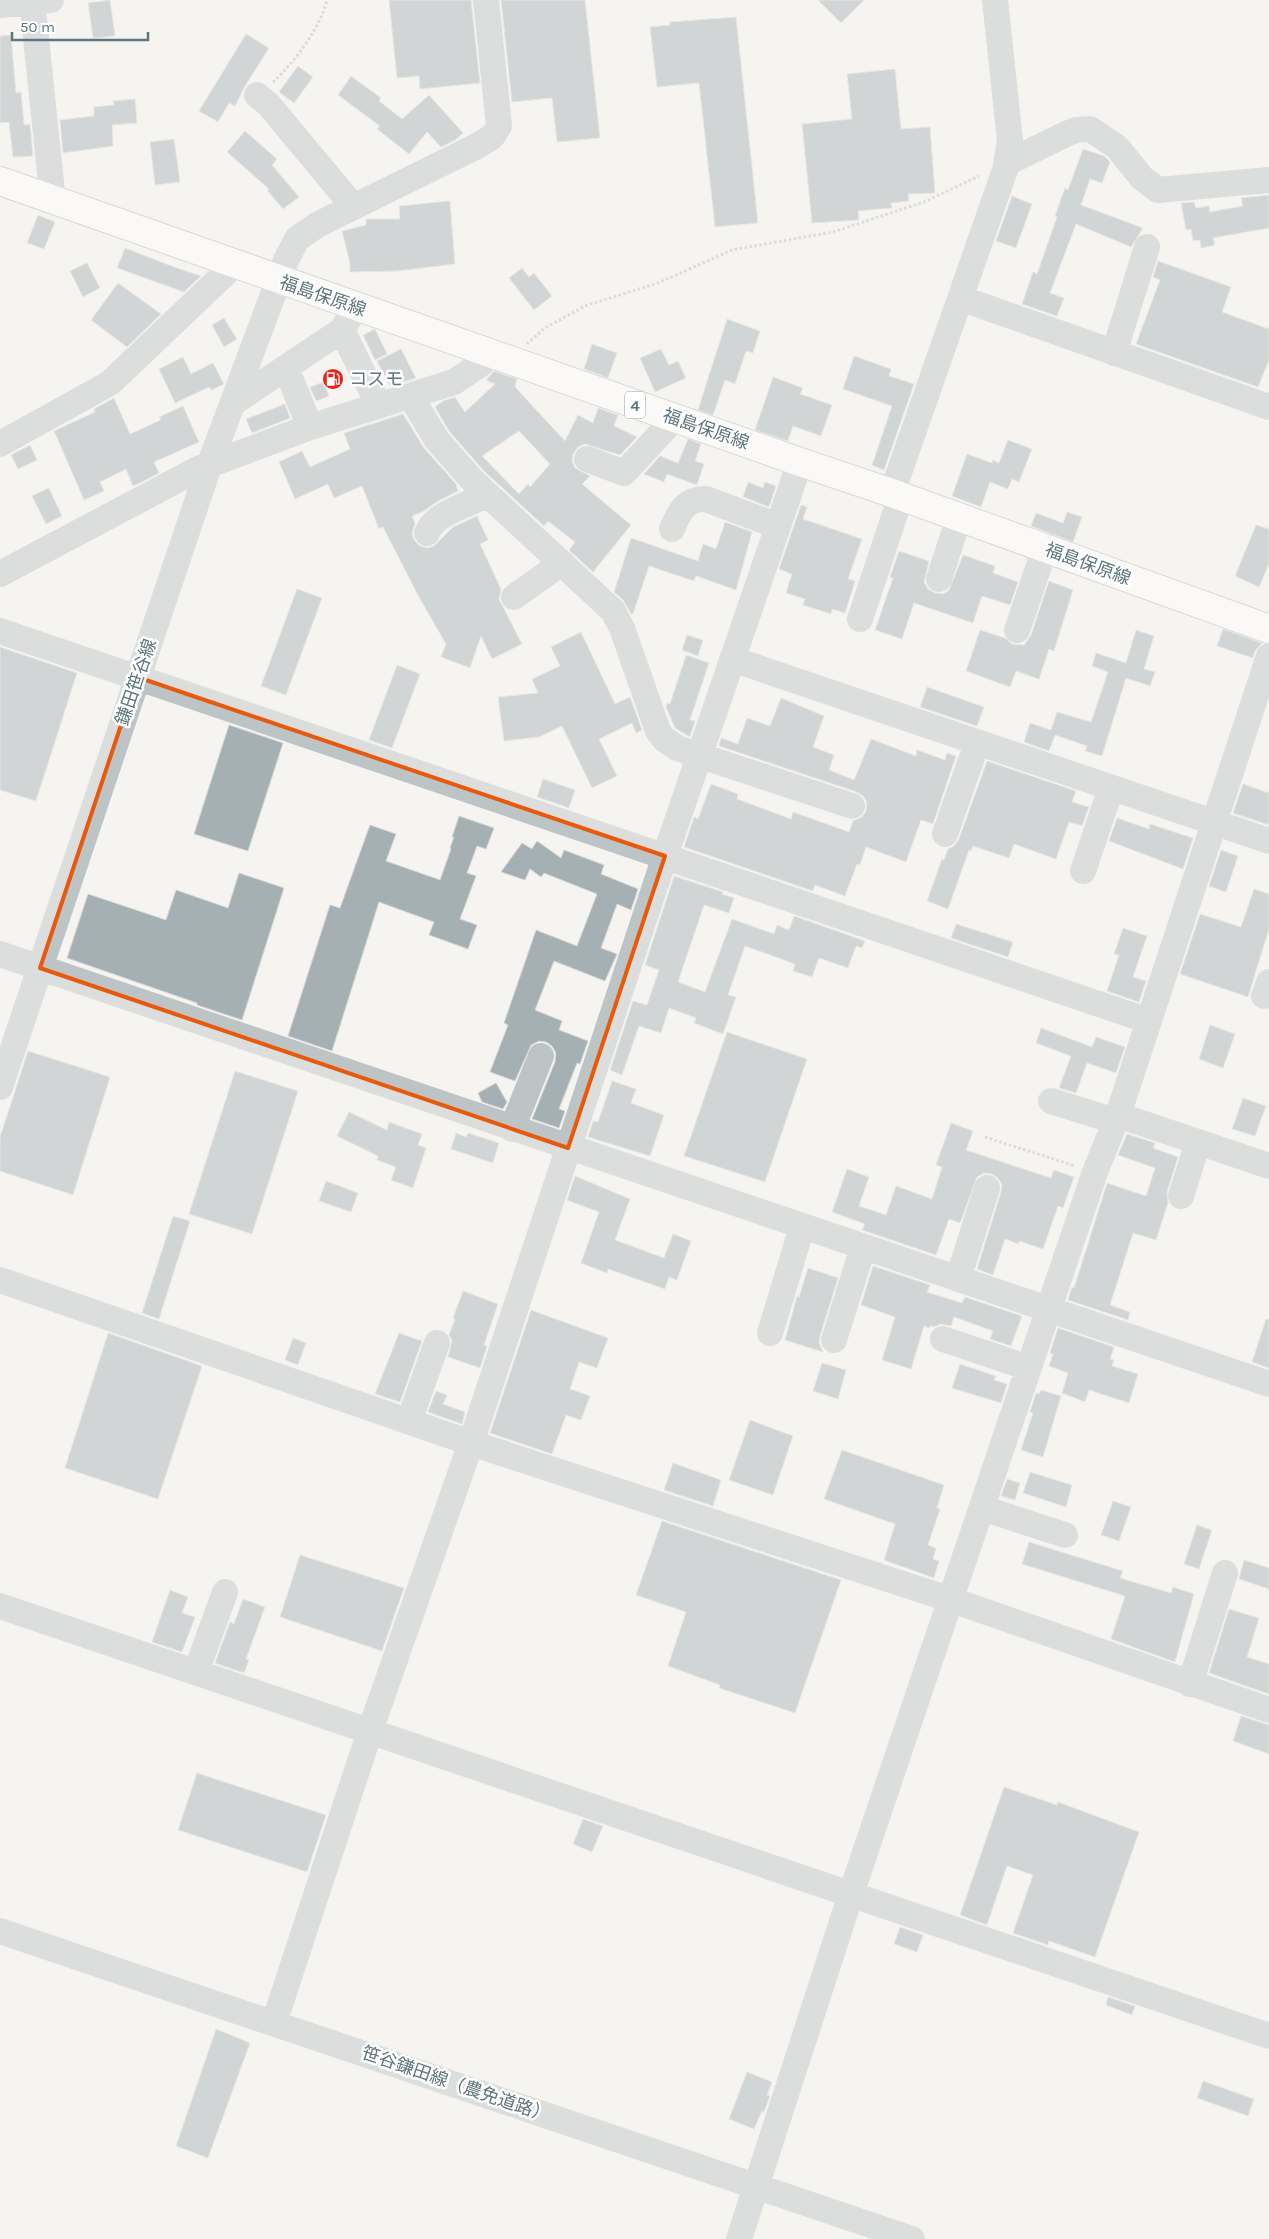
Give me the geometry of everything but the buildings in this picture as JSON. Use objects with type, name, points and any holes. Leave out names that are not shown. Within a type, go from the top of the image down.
[{"type":"main road","name":"福島保原線","points":[[0,181],[486,353],[896,494],[1269,629]]},
{"type":"street","name":"鎌田笹谷線","points":[[0,1087],[209,466],[278,280],[297,238],[353,206],[477,146],[497,132],[486,0]]},
{"type":"street","points":[[860,619],[896,494],[960,298],[1007,163],[1010,141],[995,0]]},
{"type":"street","points":[[0,5],[38,1],[53,201]]},
{"type":"street","points":[[257,95],[269,106],[353,206]]},
{"type":"street","points":[[1007,163],[1066,134],[1076,130],[1090,129],[1117,147],[1142,178],[1158,190],[1269,180]]},
{"type":"street","points":[[1114,353],[1147,247]]},
{"type":"street","points":[[0,444],[110,383],[234,264]]},
{"type":"street","points":[[960,298],[1269,407]]},
{"type":"street","points":[[233,403],[342,330],[356,307]]},
{"type":"street","points":[[342,330],[379,406]]},
{"type":"street","points":[[0,574],[184,475],[310,427],[412,397],[454,382],[481,364],[486,353]]},
{"type":"street","points":[[286,368],[310,427]]},
{"type":"street","points":[[412,397],[437,440],[487,494],[608,604],[619,620],[661,736],[677,748],[852,806]]},
{"type":"street","points":[[587,459],[624,473],[675,418]]},
{"type":"street","points":[[274,2022],[370,1731],[471,1442],[732,659],[800,462]]},
{"type":"street","points":[[427,533],[440,517],[487,494]]},
{"type":"street","points":[[672,529],[683,507],[696,498],[706,499],[778,526]]},
{"type":"street","points":[[939,579],[959,517]]},
{"type":"street","points":[[1017,630],[1044,548]]},
{"type":"street","points":[[514,597],[562,563]]},
{"type":"street","points":[[0,631],[1149,1021]]},
{"type":"street","points":[[739,2239],[851,1894],[952,1600],[1095,1172],[1117,1118],[1269,656]]},
{"type":"street","points":[[732,659],[1269,841]]},
{"type":"street","points":[[946,834],[977,743]]},
{"type":"street","points":[[1083,871],[1111,788]]},
{"type":"street","points":[[0,954],[1269,1384]]},
{"type":"street","points":[[512,1129],[541,1056]]},
{"type":"street","points":[[1051,1101],[1198,1142],[1269,1166]]},
{"type":"street","points":[[1181,1196],[1198,1142]]},
{"type":"street","points":[[958,1279],[987,1188]]},
{"type":"street","points":[[770,1333],[802,1227]]},
{"type":"street","points":[[834,1340],[864,1247]]},
{"type":"street","points":[[0,1280],[471,1442],[952,1600],[1269,1710]]},
{"type":"street","points":[[943,1339],[1029,1368]]},
{"type":"street","points":[[409,1421],[437,1343]]},
{"type":"street","points":[[982,1508],[1065,1535]]},
{"type":"street","points":[[1190,1684],[1225,1572]]},
{"type":"street","points":[[196,1672],[225,1592]]},
{"type":"street","points":[[0,1606],[1269,2036]]},
{"type":"street","name":"笹谷鎌田線（農免道路）","points":[[0,1931],[912,2239]]},
{"type":"path","points":[[257,95],[283,73],[321,17],[326,0]]},
{"type":"path","points":[[513,362],[524,346],[545,328],[585,306],[658,282],[732,250],[833,232],[892,213],[924,202],[1007,163]]},
{"type":"path","points":[[985,1137],[1095,1172]]},
{"type":"highlighted area","points":[[137,677],[665,856],[568,1148],[40,968]]},
{"type":"place","name":"コスモ","points":[[333,379]]}]
